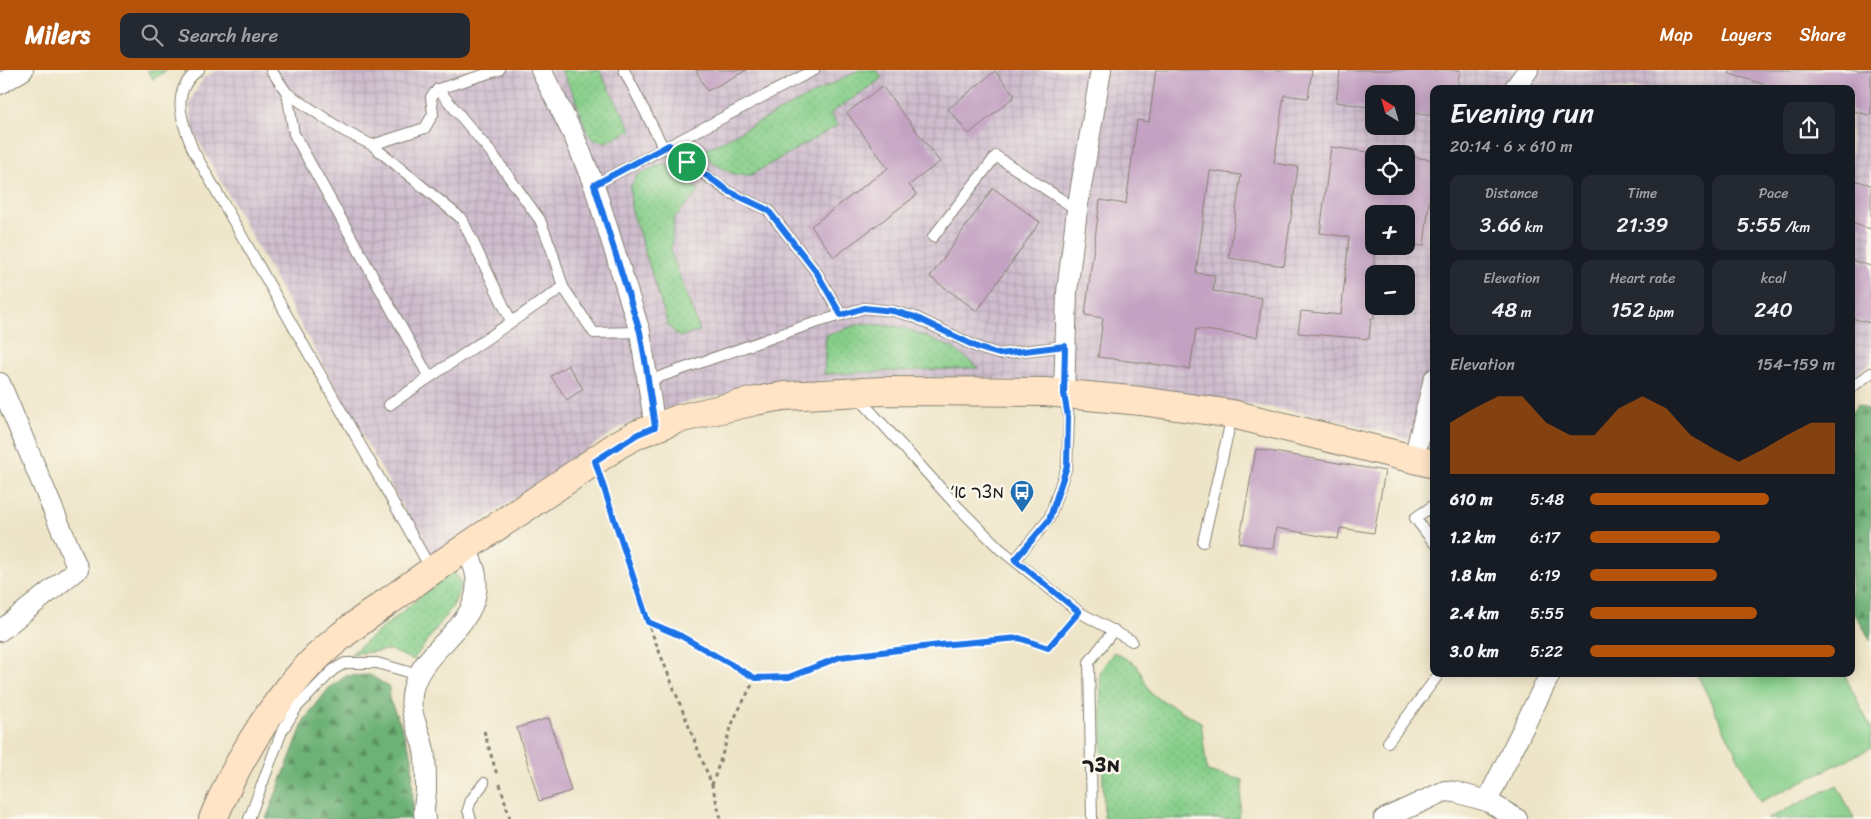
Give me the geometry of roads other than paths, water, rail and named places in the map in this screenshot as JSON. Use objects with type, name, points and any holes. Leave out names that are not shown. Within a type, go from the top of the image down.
[{"type":"street","points":[[0,84],[24,70]]},
{"type":"street","points":[[541,70],[574,136],[594,185],[640,332],[655,427]]},
{"type":"street","points":[[1064,394],[1067,292],[1077,210],[1101,70]]},
{"type":"street","points":[[1517,85],[1528,70]]},
{"type":"street","points":[[0,383],[78,569],[0,631]]},
{"type":"street","points":[[213,819],[226,788],[249,745],[276,704],[302,673],[329,647],[431,570],[595,461],[638,434],[678,419],[784,396],[853,392],[983,391],[1064,394],[1141,400],[1232,414],[1424,461],[1430,412]]},
{"type":"street","points":[[425,819],[425,756],[420,736],[412,717],[411,700],[415,683],[424,666],[461,624],[471,608],[476,591],[476,575],[466,547]]},
{"type":"street","points":[[1487,801],[1549,677]]},
{"type":"street","points":[[1384,819],[1445,791],[1487,801],[1517,819]]},
{"type":"lane","points":[[198,70],[191,75],[181,90],[184,127],[193,150],[431,570]]},
{"type":"lane","points":[[271,70],[288,92],[344,132],[372,145],[462,219],[511,321]]},
{"type":"lane","points":[[372,145],[424,128],[433,114],[431,97],[438,89],[499,70]]},
{"type":"lane","points":[[624,70],[667,147],[730,192],[768,210],[817,273],[841,315]]},
{"type":"lane","points":[[594,185],[814,70]]},
{"type":"lane","points":[[438,89],[493,155],[540,220],[563,287],[594,333],[640,332]]},
{"type":"lane","points":[[288,92],[294,134],[429,377]]},
{"type":"lane","points":[[933,237],[996,156],[1077,210]]},
{"type":"lane","points":[[389,405],[563,287]]},
{"type":"lane","points":[[648,381],[802,327],[864,308],[893,311],[915,317],[979,348],[999,354],[1065,346]]},
{"type":"lane","points":[[1855,385],[1871,373]]},
{"type":"lane","points":[[853,392],[956,505],[1000,549],[1079,612],[1132,640]]},
{"type":"lane","points":[[1015,560],[1049,520],[1067,466],[1068,417],[1064,394]]},
{"type":"lane","points":[[1204,542],[1232,414]]},
{"type":"lane","points":[[1430,508],[1415,518],[1430,538]]},
{"type":"lane","points":[[1092,819],[1088,662],[1114,630]]},
{"type":"lane","points":[[248,819],[282,731],[297,707],[334,670],[345,663],[377,663],[419,675]]},
{"type":"lane","points":[[1388,742],[1437,677]]},
{"type":"lane","points":[[471,819],[468,810],[471,800],[484,783]]},
{"type":"place","name":"מצר א׳","points":[[1022,513]]},
{"type":"district","name":"מצר","points":[[1101,765]]}]
